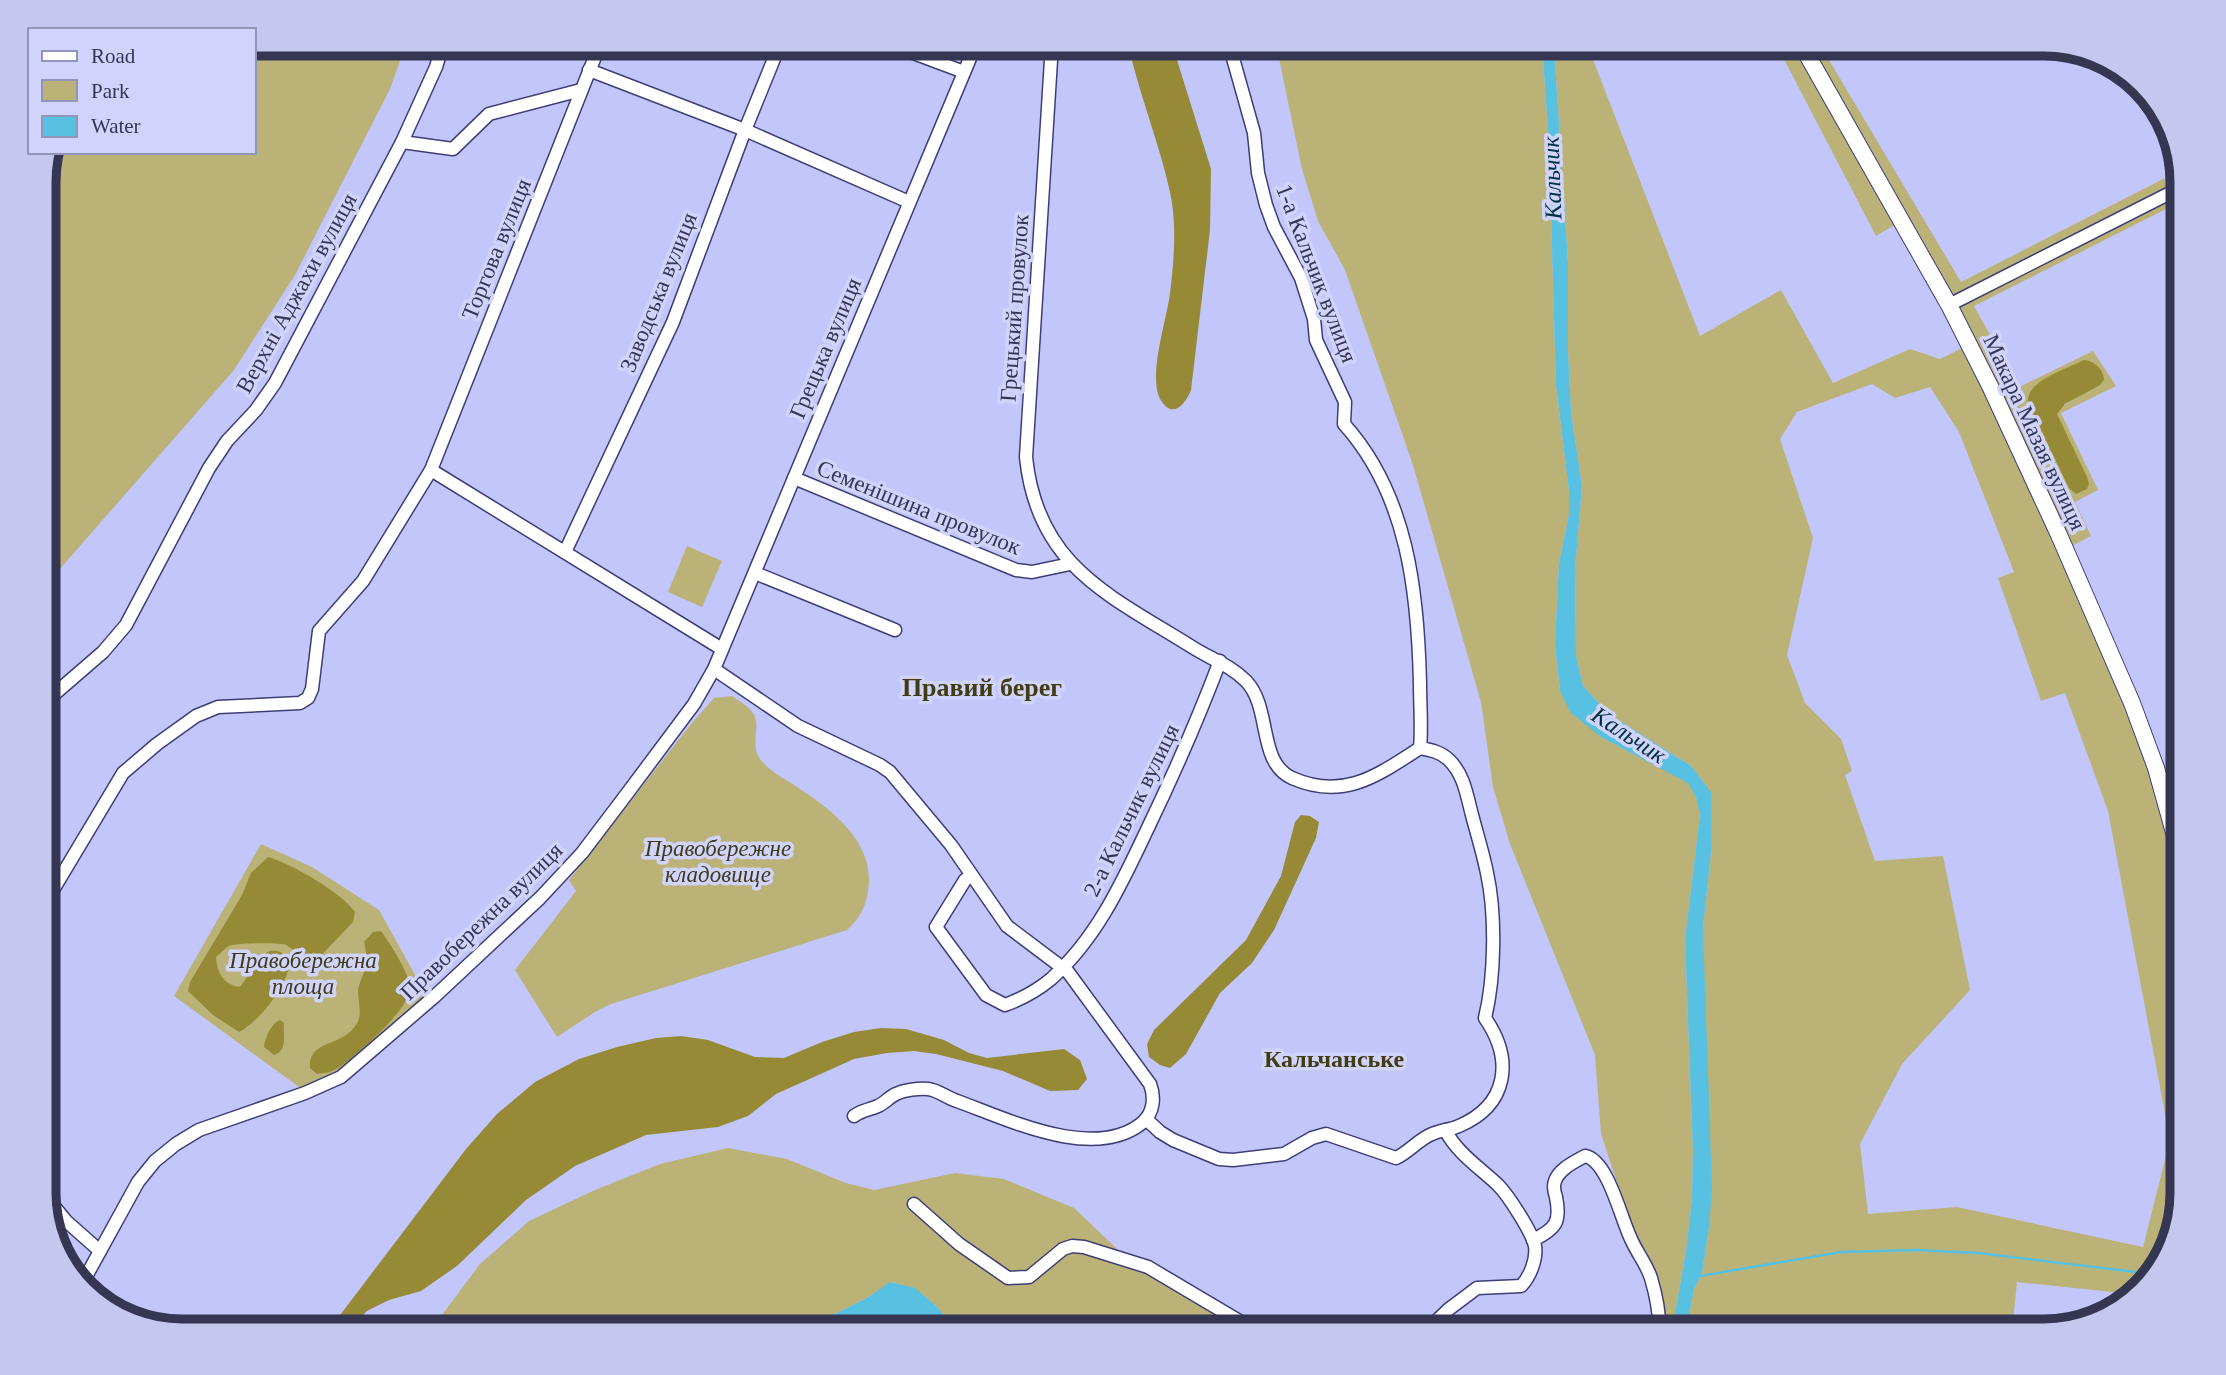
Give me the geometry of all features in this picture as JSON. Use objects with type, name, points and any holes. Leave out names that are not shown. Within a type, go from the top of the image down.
[{"type":"main road","name":"Макара Мазая вулиця","points":[[1808,56],[1949,305],[1990,386],[2132,703],[2156,768],[2170,818]]},
{"type":"street","name":"Верхні Аджахи вулиця","points":[[56,693],[103,652],[127,625],[209,468],[227,441],[256,410],[275,383],[402,142],[439,56]]},
{"type":"street","name":"Торгова вулиця","points":[[431,470],[595,56]]},
{"type":"street","name":"Заводська вулиця","points":[[565,552],[673,322],[775,56]]},
{"type":"street","points":[[921,56],[964,72]]},
{"type":"street","name":"Грецька вулиця","points":[[714,669],[971,56]]},
{"type":"street","name":"Грецький провулок","points":[[1051,56],[1026,457],[1034,503],[1055,545],[1070,564]]},
{"type":"street","name":"1-а Кальчик вулиця","points":[[1232,56],[1254,133],[1258,173],[1266,205],[1274,227],[1301,278],[1314,319],[1316,340],[1345,402],[1345,424],[1363,445],[1378,472],[1408,555],[1414,587],[1419,660],[1420,748]]},
{"type":"street","points":[[589,70],[745,130],[909,202]]},
{"type":"street","points":[[402,142],[453,149],[489,114],[581,90]]},
{"type":"street","points":[[1949,305],[2170,193]]},
{"type":"street","points":[[56,885],[124,772],[157,744],[196,716],[218,707],[300,703],[308,698],[312,689],[319,631],[363,581],[431,470],[722,649]]},
{"type":"street","name":"Семенішина провулок","points":[[794,478],[1016,570],[1032,572],[1070,564]]},
{"type":"street","points":[[1070,564],[1107,593],[1238,673],[1259,699],[1274,761],[1286,775],[1326,786],[1349,785],[1373,779],[1420,748],[1437,752],[1450,761],[1457,770],[1466,794],[1487,874],[1491,901],[1492,980],[1485,1018],[1494,1032],[1503,1060],[1502,1084],[1494,1098],[1478,1115],[1460,1126],[1425,1137],[1396,1158],[1326,1134],[1312,1138],[1284,1154],[1233,1160],[1201,1153],[1160,1132],[1146,1119]]},
{"type":"street","points":[[755,573],[895,630]]},
{"type":"street","name":"2-а Кальчик вулиця","points":[[971,876],[965,880],[936,927],[990,998],[1005,1005],[1012,1003],[1045,983],[1100,922],[1183,752],[1220,661]]},
{"type":"street","points":[[714,669],[798,726],[890,772],[951,845],[1007,926],[1062,967],[1082,990],[1150,1084],[1152,1091],[1152,1105],[1146,1119],[1134,1129],[1116,1135],[1078,1138],[1026,1126],[955,1101],[930,1089],[896,1094],[880,1105],[854,1116]]},
{"type":"street","name":"Правобережна вулиця","points":[[87,1275],[138,1182],[155,1161],[199,1130],[305,1093],[341,1077],[434,997],[540,898],[582,853],[694,704],[714,669]]},
{"type":"street","points":[[1438,1319],[1477,1289],[1521,1286],[1528,1278],[1535,1250],[1533,1240],[1509,1198],[1457,1149],[1445,1130]]},
{"type":"street","points":[[1533,1240],[1552,1228],[1557,1220],[1559,1211],[1554,1185],[1556,1177],[1581,1158],[1592,1158],[1609,1182],[1632,1242],[1645,1262],[1657,1303],[1658,1319]]},
{"type":"street","points":[[914,1204],[959,1244],[1008,1278],[1029,1277],[1063,1250],[1072,1246],[1084,1247],[1148,1267],[1236,1319]]},
{"type":"street","points":[[57,1210],[100,1251]]},
{"type":"green space","points":[[256,56],[402,56],[390,89],[295,275],[234,370],[56,573],[56,174],[59,154],[256,154]]},
{"type":"green space","points":[[1278,56],[1543,56],[1549,143],[1556,385],[1569,491],[1569,515],[1559,564],[1555,645],[1560,690],[1601,737],[1688,782],[1696,796],[1700,815],[1685,940],[1693,1150],[1692,1199],[1674,1319],[1660,1319],[1651,1265],[1628,1216],[1601,1134],[1595,1055],[1510,844],[1493,787],[1481,702],[1413,465],[1345,270],[1318,221],[1302,169]]},
{"type":"green space","points":[[1555,56],[1592,56],[1700,336],[1781,290],[1833,383],[1910,349],[1940,359],[1966,346],[2128,704],[2170,830],[2170,1140],[2170,1193],[2169,1209],[2166,1225],[2153,1256],[2144,1270],[2121,1293],[2017,1282],[2013,1319],[1688,1319],[1694,1289],[1702,1273],[1709,1228],[1703,927],[1711,852],[1711,793],[1691,766],[1609,714],[1583,686],[1576,656],[1575,568],[1582,487],[1571,412],[1568,262]],"holes":[[[1872,384],[1895,398],[1930,387],[1959,432],[2014,572],[1998,578],[2041,701],[2065,693],[2108,811],[2170,1140],[2143,1247],[1957,1207],[1868,1214],[1860,1144],[1902,1064],[1970,990],[1943,856],[1875,861],[1845,775],[1852,771],[1841,739],[1805,703],[1787,655],[1813,538],[1780,439],[1797,412]]]},
{"type":"green space","points":[[1782,56],[1803,56],[1898,223],[1876,236]]},
{"type":"green space","points":[[1810,56],[1827,56],[1961,282],[2170,176],[2170,207],[1974,306],[2019,387],[2093,351],[2116,386],[2061,413],[2098,490],[2075,502],[2091,536],[2068,548]],"holes":[[[2100,369],[2103,380],[2059,409],[2059,422],[2038,383]]]},
{"type":"green space","points":[[687,546],[722,561],[702,607],[668,592]]},
{"type":"green space","name":"Правобережне кладовище","points":[[732,696],[753,713],[756,723],[756,747],[760,759],[776,774],[820,803],[845,825],[855,838],[868,867],[869,883],[863,909],[847,930],[611,1004],[557,1037],[515,970],[576,891],[569,880],[691,724],[714,698]]},
{"type":"green space","name":"Правобережна площа","points":[[261,844],[312,867],[379,910],[429,1000],[370,1053],[306,1092],[174,996]]},
{"type":"green space","points":[[728,1148],[787,1159],[846,1183],[874,1190],[955,1173],[1004,1179],[1074,1208],[1135,1266],[1227,1319],[947,1319],[915,1289],[891,1282],[867,1298],[825,1319],[439,1319],[480,1264],[529,1221],[660,1164]]},
{"type":"green space","points":[[900,1316],[917,1319],[893,1319]]},
{"type":"shaded area","points":[[1131,56],[1176,56],[1211,169],[1210,230],[1191,390],[1183,404],[1175,409],[1166,407],[1162,402],[1156,379],[1173,268],[1172,204]]},
{"type":"shaded area","points":[[2084,360],[2098,367],[2104,380],[2100,385],[2065,404],[2057,414],[2089,484],[2087,489],[2076,494],[2069,488],[2028,403],[2033,388],[2040,382]]},
{"type":"shaded area","points":[[1301,815],[1310,816],[1319,822],[1316,838],[1274,930],[1252,963],[1220,993],[1186,1054],[1170,1068],[1160,1065],[1149,1057],[1147,1044],[1154,1030],[1246,940],[1281,876],[1295,822]]},
{"type":"shaded area","points":[[268,857],[315,880],[339,896],[355,912],[353,922],[314,963],[286,945],[276,943],[233,945],[216,957],[222,977],[230,984],[240,987],[255,964],[267,952],[274,950],[291,960],[284,981],[272,1001],[257,1019],[239,1032],[213,1015],[188,991],[190,982],[242,895],[251,873]]},
{"type":"shaded area","points":[[381,931],[407,975],[410,989],[408,998],[392,1020],[356,1054],[336,1069],[317,1074],[310,1068],[313,1053],[345,1036],[358,1021],[358,990],[366,963],[364,942],[373,932]]},
{"type":"shaded area","points":[[280,1020],[284,1023],[284,1042],[281,1050],[274,1055],[264,1047],[267,1035]]},
{"type":"shaded area","points":[[881,1028],[906,1029],[944,1040],[969,1053],[987,1058],[1064,1049],[1080,1060],[1087,1079],[1078,1090],[1050,1091],[1003,1071],[936,1054],[914,1051],[854,1059],[776,1094],[748,1116],[718,1127],[646,1135],[575,1166],[526,1200],[457,1266],[421,1291],[389,1300],[367,1311],[359,1319],[337,1319],[466,1149],[497,1114],[535,1082],[579,1059],[656,1038],[681,1036],[708,1040],[755,1057],[784,1058],[854,1032]]},
{"type":"water","name":"Кальчик","points":[[1543,56],[1555,56],[1568,262],[1571,412],[1582,487],[1575,568],[1576,656],[1583,686],[1609,714],[1691,766],[1711,792],[1711,852],[1703,927],[1712,1188],[1702,1273],[1694,1289],[1688,1319],[1674,1319],[1692,1199],[1693,1150],[1685,940],[1700,815],[1696,797],[1688,783],[1601,737],[1570,712],[1560,690],[1555,645],[1559,564],[1569,515],[1569,491],[1556,385],[1549,143]]},
{"type":"water","points":[[890,1282],[915,1288],[947,1319],[900,1316],[893,1319],[825,1319],[867,1298]]},
{"type":"waterway","points":[[1700,1276],[1841,1252],[1916,1250],[1979,1253],[2142,1273]]},
{"type":"district","name":"Правий берег","points":[[982,687]]},
{"type":"district","name":"Кальчанське","points":[[1334,1059]]}]
